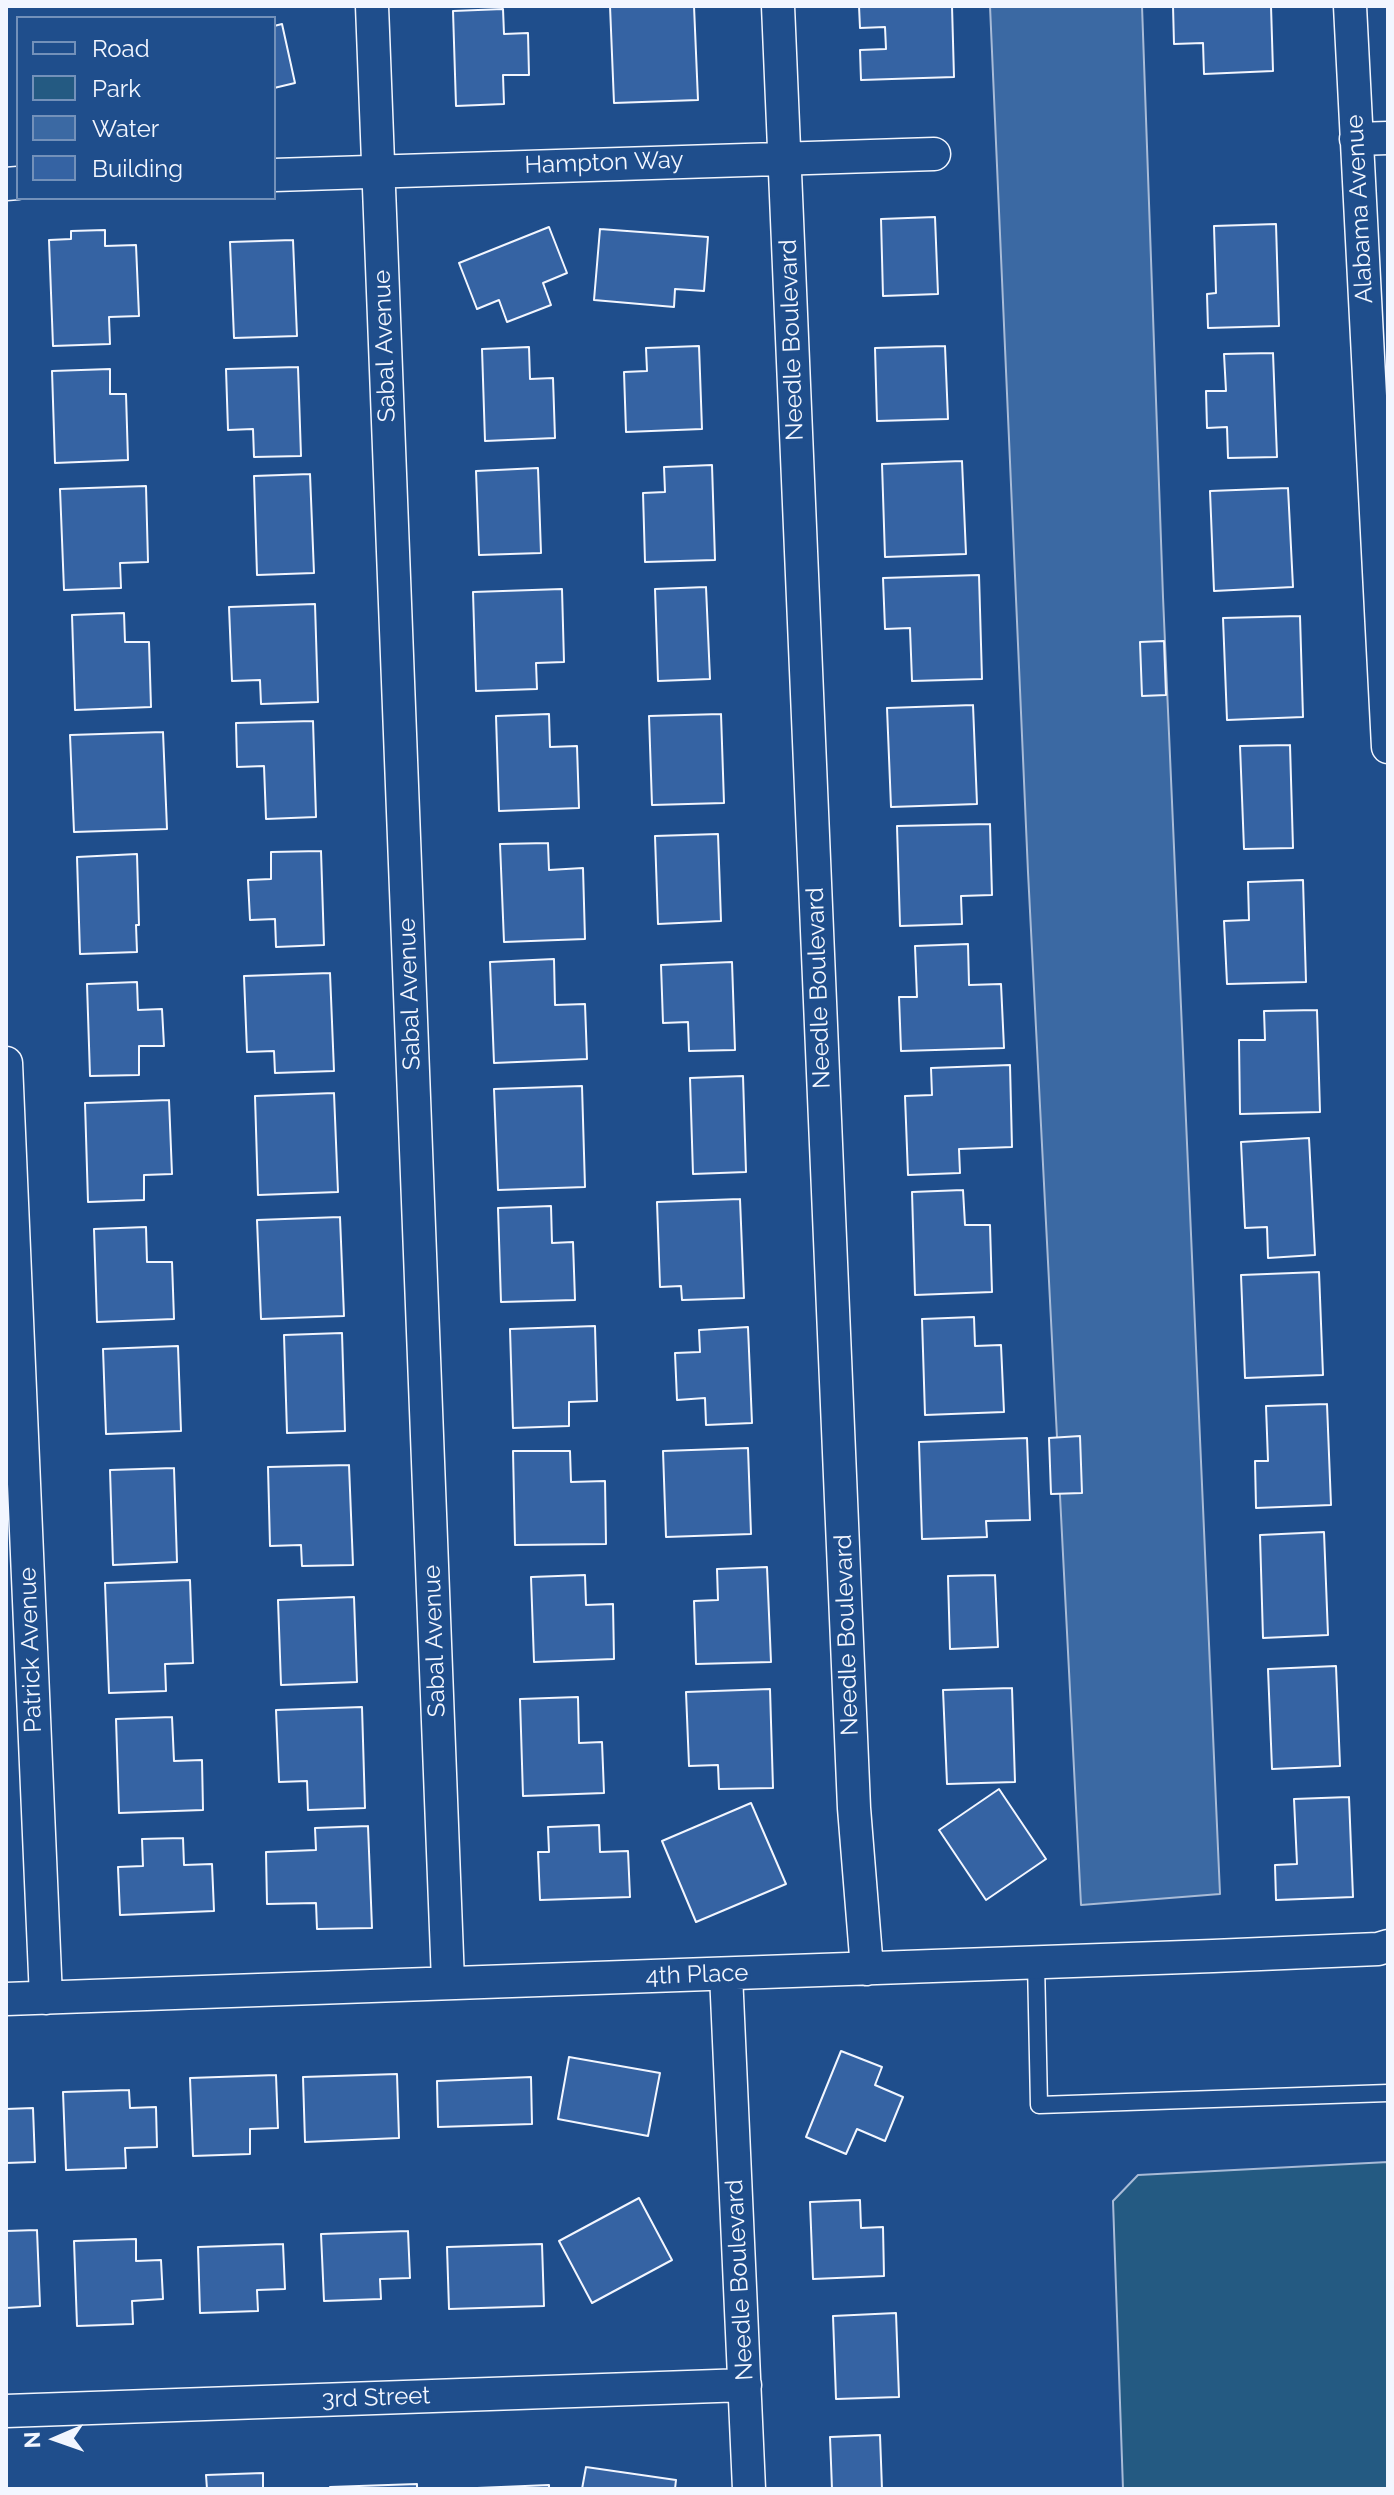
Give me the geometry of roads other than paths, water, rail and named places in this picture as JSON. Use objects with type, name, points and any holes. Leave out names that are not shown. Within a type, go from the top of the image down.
[{"type":"street","name":"Sabal Avenue","points":[[372,6],[448,1981]]},
{"type":"street","name":"Needle Boulevard","points":[[778,6],[854,1808],[867,1969]]},
{"type":"street","name":"Alabama Avenue","points":[[1350,6],[1384,557],[1388,747]]},
{"type":"street","points":[[1356,139],[1388,138]]},
{"type":"street","name":"Hampton Way","points":[[276,175],[934,154]]},
{"type":"street","name":"Patrick Avenue","points":[[6,1063],[46,1998]]},
{"type":"street","name":"4th Place","points":[[6,1999],[1363,1950],[1388,1946]]},
{"type":"street","name":"Needle Boulevard","points":[[726,1974],[749,2489]]},
{"type":"street","name":"3rd Street","points":[[6,2411],[745,2385]]},
{"type":"lane","points":[[1036,1962],[1039,2105],[1388,2093]]},
{"type":"water","points":[[990,6],[1142,6],[1163,597],[1220,1894],[1081,1905],[1028,872]]}]
